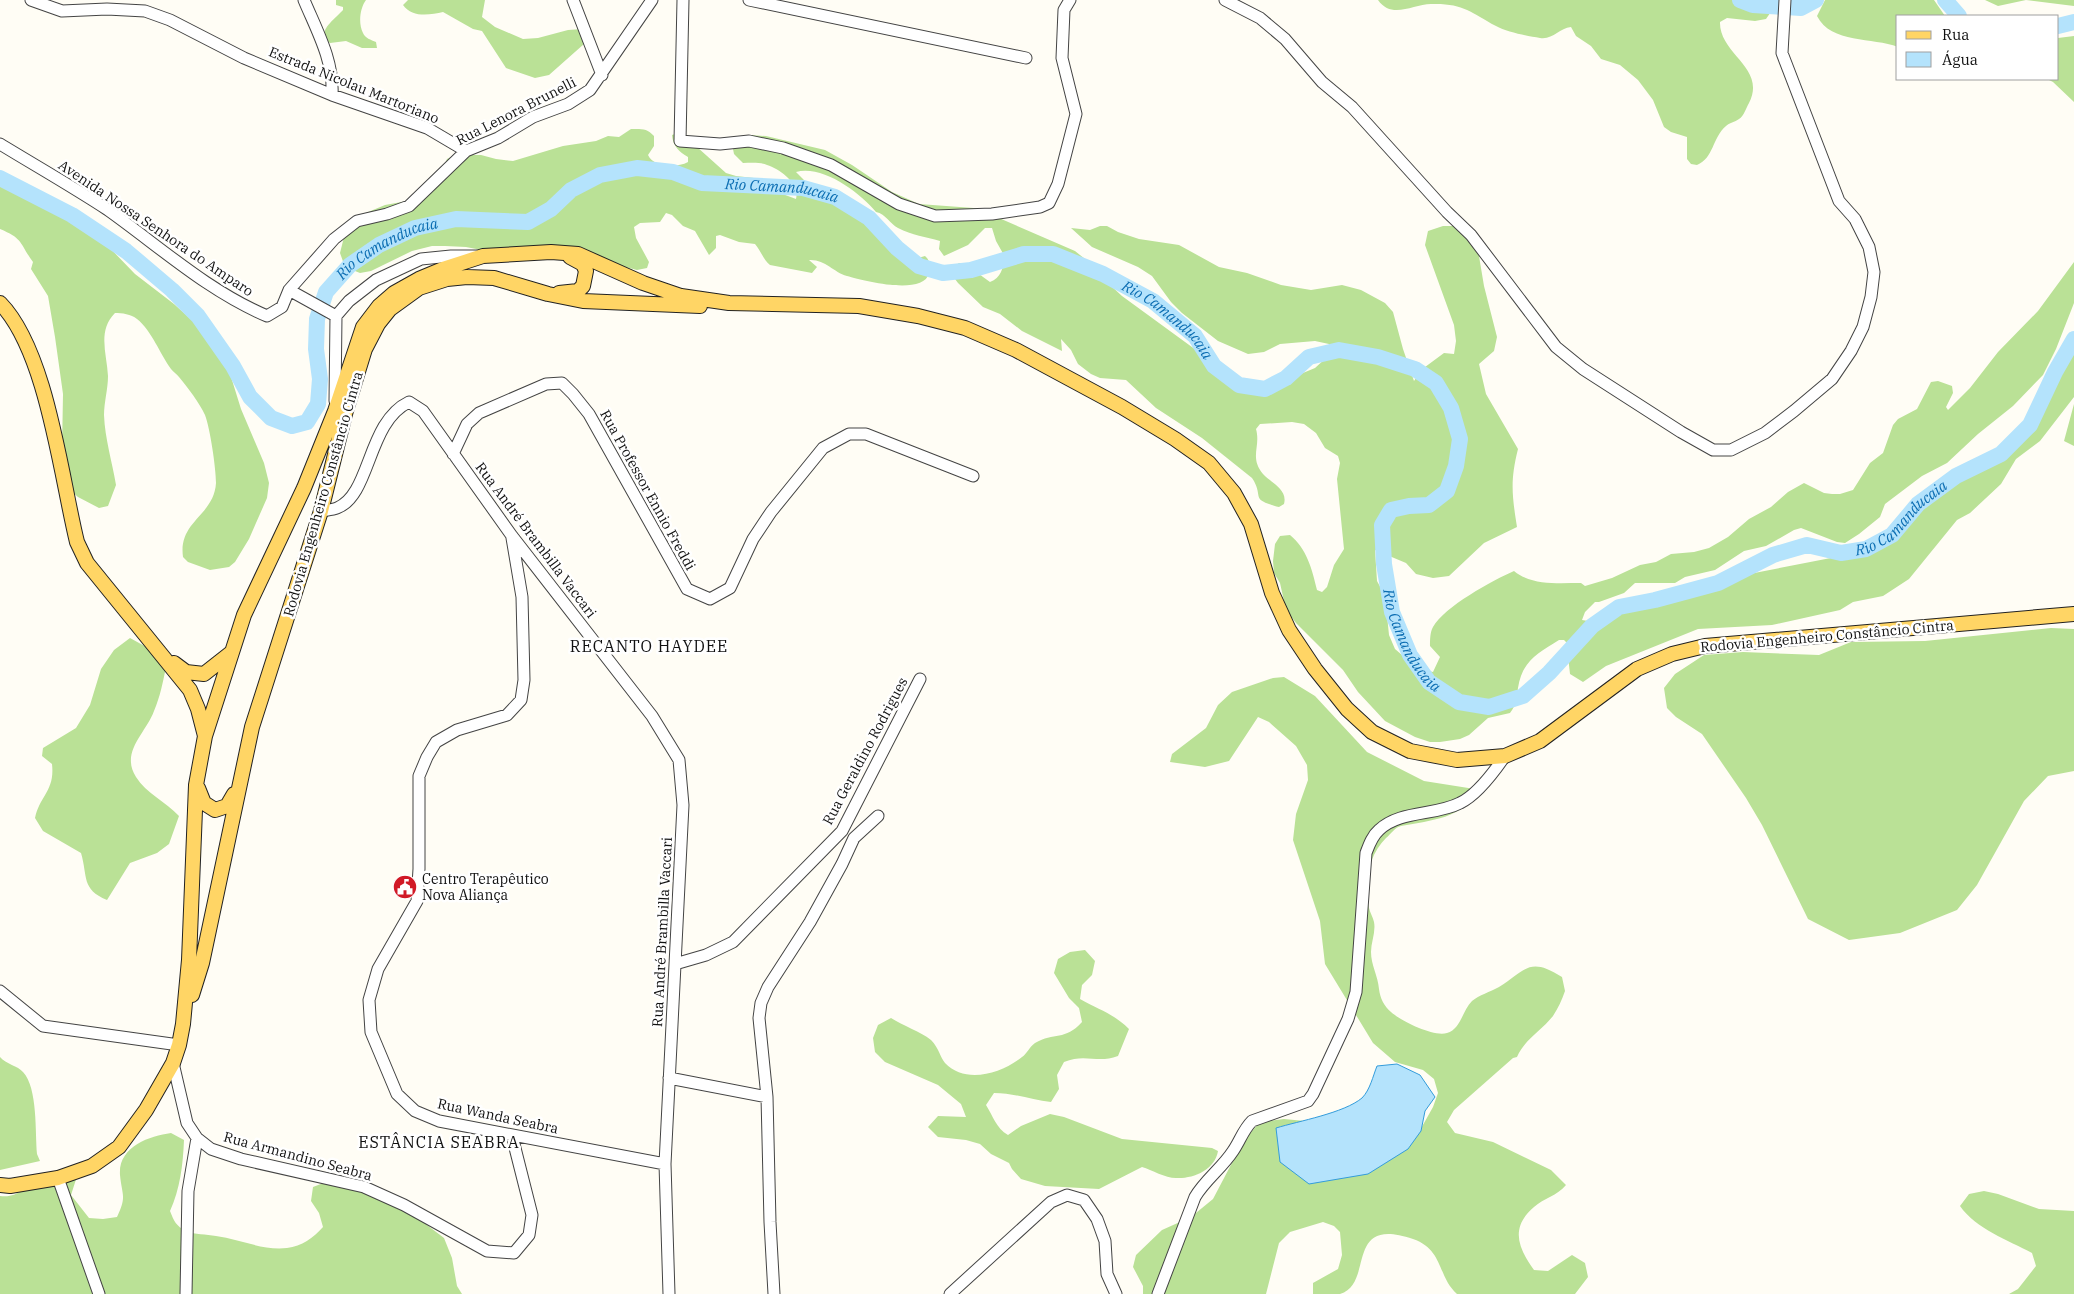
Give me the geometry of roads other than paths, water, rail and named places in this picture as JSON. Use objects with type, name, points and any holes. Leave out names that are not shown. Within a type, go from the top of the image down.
[{"type":"main road","name":"Rodovia Engenheiro Constâncio Cintra","points":[[0,1185],[10,1186],[58,1178],[92,1166],[118,1147],[146,1110],[173,1063],[180,1045],[189,960],[196,785],[205,736],[244,615],[304,488],[335,411],[362,327],[379,306],[418,279],[483,256],[551,252],[578,254],[643,283],[682,296],[729,303],[859,306],[918,316],[965,328],[1016,350],[1122,407],[1175,439],[1209,463],[1234,493],[1251,524],[1272,592],[1289,630],[1315,669],[1347,709],[1372,732],[1410,751],[1457,760],[1505,756],[1540,741],[1637,669],[1672,654],[1705,646],[2074,614]]},
{"type":"main road","points":[[548,294],[578,291],[583,286],[586,277],[583,264],[573,258],[551,252]]},
{"type":"main road","name":"Rodovia Engenheiro Constâncio Cintra","points":[[183,1024],[202,963],[237,790],[252,727],[321,511],[345,414],[365,348],[378,324],[390,308],[419,288],[448,279],[494,278],[548,294],[592,302],[700,306],[729,303]]},
{"type":"main road","points":[[0,303],[9,312],[26,344],[45,396],[77,542],[87,563],[164,655],[190,690],[198,709],[205,736]]},
{"type":"main road","points":[[164,655],[186,672],[204,674],[232,652]]},
{"type":"main road","points":[[196,785],[204,803],[215,810],[227,806],[237,790]]},
{"type":"street","points":[[304,0],[327,55],[333,77],[332,95]]},
{"type":"street","points":[[573,0],[602,74]]},
{"type":"street","name":"Rua Lenora Brunelli","points":[[294,293],[334,239],[357,221],[387,214],[409,206],[466,151],[498,138],[533,117],[568,104],[590,90],[652,0]]},
{"type":"street","points":[[683,0],[680,141],[720,144],[749,141],[782,148],[831,165],[899,204],[935,216],[992,214],[1040,207],[1048,203],[1058,184],[1076,114],[1062,58],[1064,10],[1070,0]]},
{"type":"street","points":[[749,0],[1026,58]]},
{"type":"street","points":[[1226,0],[1260,18],[1285,39],[1322,82],[1352,107],[1447,212],[1471,235],[1556,347],[1583,369],[1681,432],[1713,450],[1731,450],[1765,433],[1794,412],[1832,379],[1851,351],[1863,327],[1871,297],[1874,272],[1869,246],[1855,219],[1839,201],[1782,53],[1785,0]]},
{"type":"street","name":"Estrada Nicolau Martoriano","points":[[34,1],[62,10],[107,9],[145,11],[170,20],[244,58],[332,95],[427,128],[466,151]]},
{"type":"street","name":"Avenida Nossa Senhora do Amparo","points":[[0,144],[107,210],[204,282],[244,306],[267,316],[282,307],[294,293]]},
{"type":"street","points":[[332,314],[376,280],[421,259],[450,256],[483,256]]},
{"type":"street","points":[[294,293],[332,314]]},
{"type":"street","points":[[332,314],[335,411]]},
{"type":"street","name":"Rua Professor Ennio Freddi","points":[[453,454],[467,424],[479,412],[546,384],[562,383],[589,414],[687,589],[710,599],[730,588],[753,539],[771,512],[823,448],[849,434],[866,434],[974,476]]},
{"type":"street","name":"Rua André Brambilla Vaccari","points":[[321,511],[338,508],[355,493],[383,427],[397,408],[409,402],[423,411],[512,536],[652,716],[679,760],[683,805],[665,1164],[670,1294]]},
{"type":"street","name":"Rua Wanda Seabra","points":[[512,536],[522,597],[524,680],[521,700],[507,715],[457,730],[436,742],[427,757],[419,776],[417,901],[378,970],[369,1000],[370,1032],[397,1094],[415,1111],[439,1121],[665,1164]]},
{"type":"street","name":"Rua Geraldino Rodrigues","points":[[675,964],[706,955],[733,942],[842,831],[920,679]]},
{"type":"street","points":[[1158,1294],[1195,1197],[1200,1188],[1233,1151],[1246,1128],[1252,1121],[1308,1101],[1313,1094],[1348,1018],[1356,992],[1366,853],[1374,836],[1379,829],[1395,821],[1446,809],[1462,802],[1492,776],[1505,756]]},
{"type":"street","points":[[774,1294],[767,1097],[759,1018],[761,1003],[768,987],[810,922],[854,838],[878,816]]},
{"type":"street","points":[[0,991],[43,1026],[180,1045]]},
{"type":"street","points":[[173,1063],[187,1123],[196,1138],[188,1191],[186,1294]]},
{"type":"street","points":[[669,1078],[767,1097]]},
{"type":"street","name":"Rua Armandino Seabra","points":[[196,1138],[211,1149],[241,1159],[364,1187],[404,1205],[487,1251],[514,1253],[529,1235],[532,1215],[512,1136]]},
{"type":"street","points":[[58,1178],[99,1294]]},
{"type":"street","points":[[950,1294],[1051,1202],[1067,1195],[1084,1200],[1097,1219],[1105,1242],[1107,1274],[1116,1294]]},
{"type":"water","points":[[1397,1064],[1420,1075],[1435,1097],[1425,1111],[1421,1131],[1408,1149],[1368,1174],[1309,1184],[1280,1162],[1276,1128],[1321,1116],[1354,1103],[1362,1098],[1367,1091],[1377,1066]]},
{"type":"waterway","name":"Rio Camanducaia","points":[[1740,0],[1753,5],[1801,8],[1816,0]]},
{"type":"waterway","name":"Rio Camanducaia","points":[[1945,0],[1958,15]]},
{"type":"waterway","name":"Rio Camanducaia","points":[[2059,26],[2074,22]]},
{"type":"waterway","name":"Rio Camanducaia","points":[[0,178],[72,215],[126,251],[172,290],[198,316],[233,366],[250,397],[271,418],[292,426],[307,422],[318,404],[320,379],[316,349],[317,319],[326,292],[350,265],[379,245],[415,228],[456,219],[528,222],[551,209],[571,190],[600,175],[637,168],[673,172],[702,183],[803,188],[835,197],[869,218],[897,248],[919,266],[943,273],[971,270],[1024,254],[1053,254],[1103,274],[1153,301],[1195,336],[1214,366],[1239,385],[1265,389],[1286,378],[1309,357],[1339,350],[1378,357],[1415,369],[1436,383],[1451,408],[1460,439],[1456,466],[1447,491],[1429,505],[1409,506],[1391,510],[1382,525],[1384,564],[1392,612],[1410,655],[1429,682],[1459,702],[1489,707],[1523,696],[1549,673],[1592,626],[1619,607],[1655,600],[1718,583],[1773,555],[1807,545],[1841,553],[1866,549],[1892,535],[1918,504],[1956,476],[2001,454],[2030,425],[2055,372],[2074,339]]},
{"type":"place","name":"Centro Terapêutico Nova Aliança","points":[[405,887]]},
{"type":"district","name":"RECANTO HAYDEE","points":[[649,646]]},
{"type":"district","name":"ESTÂNCIA SEABRA","points":[[439,1142]]}]
